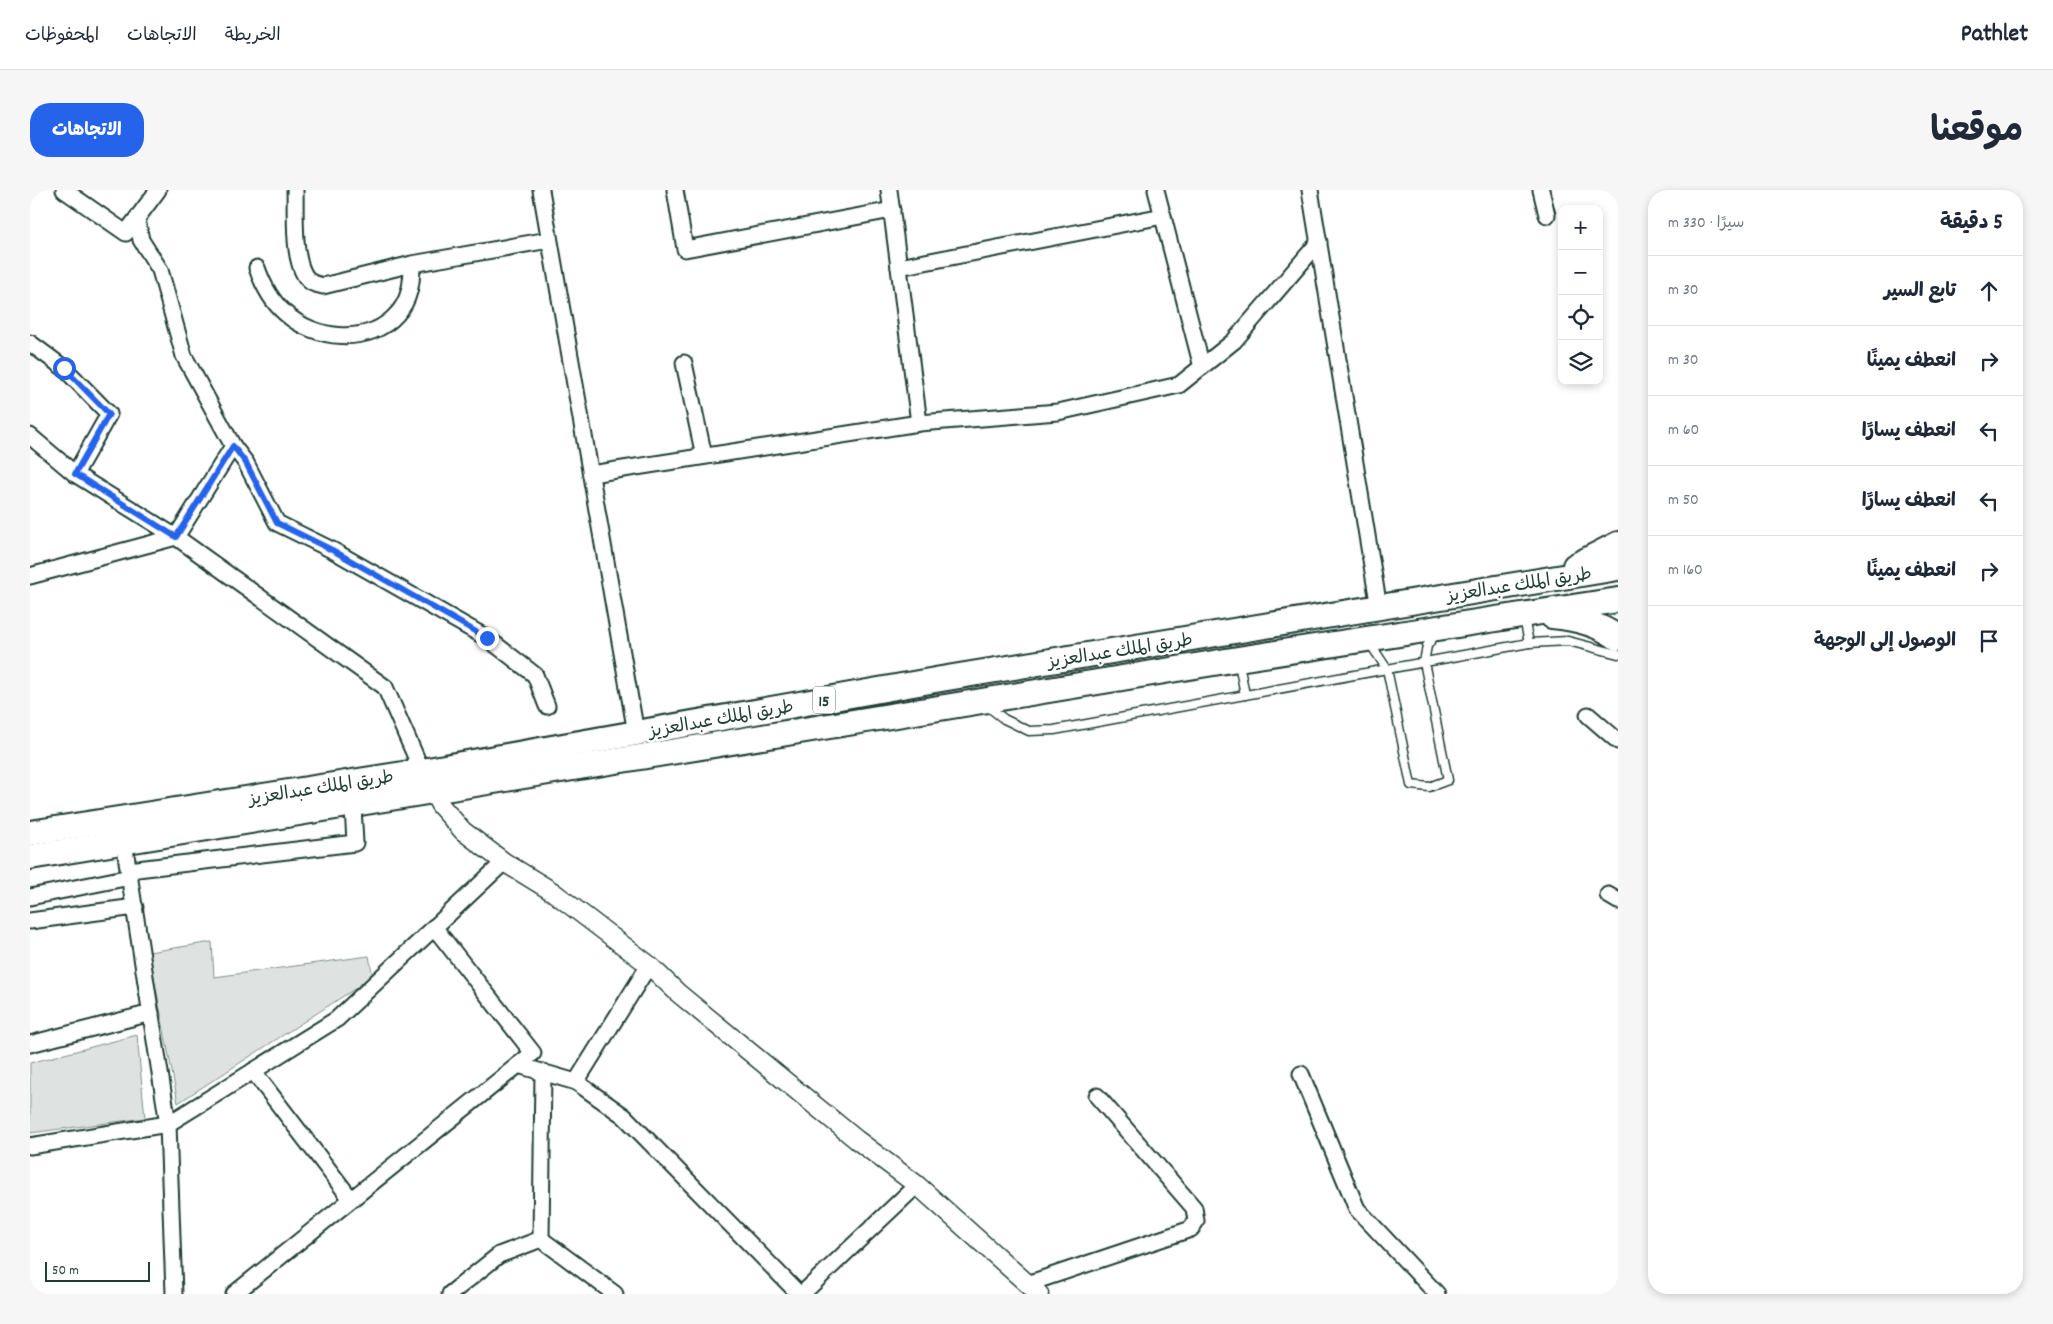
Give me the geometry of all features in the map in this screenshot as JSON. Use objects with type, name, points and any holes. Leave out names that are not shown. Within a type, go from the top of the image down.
[{"type":"highway","points":[[1514,584],[1583,564],[1618,544]]},
{"type":"highway","name":"طريق الملك عبدالعزيز","points":[[30,833],[422,771],[941,679],[1618,568]]},
{"type":"highway","name":"طريق الملك عبدالعزيز","points":[[30,857],[433,793],[981,700],[1618,600]]},
{"type":"highway","points":[[1523,614],[1571,618],[1608,631],[1618,638]]},
{"type":"street","points":[[64,190],[126,233],[158,190]]},
{"type":"street","points":[[295,190],[297,253],[305,274],[311,282],[322,286],[412,264],[550,240]]},
{"type":"street","points":[[541,190],[636,734]]},
{"type":"street","points":[[674,190],[685,248],[892,210]]},
{"type":"street","points":[[889,190],[919,423]]},
{"type":"street","points":[[1156,190],[1202,367]]},
{"type":"street","points":[[1310,190],[1379,608]]},
{"type":"street","points":[[1540,190],[1547,215]]},
{"type":"street","points":[[899,267],[1163,216]]},
{"type":"street","points":[[137,219],[141,240],[160,270],[184,356],[233,446],[246,463],[277,523],[342,555],[487,638],[535,675],[548,706]]},
{"type":"street","points":[[591,474],[919,423],[1058,412],[1180,386],[1234,341],[1319,242]]},
{"type":"street","points":[[257,268],[264,286],[285,314],[299,323],[334,336],[351,336],[371,332],[386,324],[398,314],[412,284],[412,264]]},
{"type":"street","points":[[30,344],[64,368],[109,414],[75,474]]},
{"type":"street","points":[[684,363],[704,456]]},
{"type":"street","points":[[30,436],[75,474],[176,537],[385,687],[422,771],[440,806],[463,831],[504,862],[554,892],[649,965],[678,993],[856,1140],[917,1184],[1033,1289],[1191,1229],[1196,1220],[1194,1208],[1097,1096]]},
{"type":"street","points":[[30,576],[176,537],[233,446]]},
{"type":"street","points":[[1588,716],[1618,740]]},
{"type":"street","points":[[30,897],[129,874],[355,843],[353,806]]},
{"type":"street","points":[[124,842],[168,1124],[174,1294]]},
{"type":"street","points":[[30,1146],[168,1124],[337,1019],[504,862]]},
{"type":"street","points":[[30,921],[134,907]]},
{"type":"street","points":[[234,1294],[533,1053],[434,928]]},
{"type":"street","points":[[576,1082],[649,965]]},
{"type":"street","points":[[30,1044],[151,1012]]},
{"type":"street","points":[[518,1065],[576,1082],[624,1116],[801,1294],[917,1184]]},
{"type":"street","points":[[253,1071],[351,1199]]},
{"type":"street","points":[[541,1240],[543,1072]]},
{"type":"street","points":[[1301,1074],[1357,1209],[1429,1288],[1437,1294]]},
{"type":"street","points":[[541,1240],[604,1291]]},
{"type":"street","points":[[454,1293],[499,1255],[541,1240]]},
{"type":"lane","points":[[1523,614],[1529,643]]},
{"type":"lane","points":[[1367,639],[1387,669],[1411,785],[1429,788],[1448,780],[1424,662],[1427,646],[1440,627]]},
{"type":"lane","points":[[981,700],[1004,719],[1029,731],[1054,730],[1529,643],[1568,641],[1618,654]]},
{"type":"lane","points":[[1238,659],[1245,695]]},
{"type":"shaded area","points":[[212,942],[214,977],[369,956],[373,977],[178,1103],[149,952]]},
{"type":"shaded area","points":[[137,1035],[145,1118],[30,1133],[30,1063]]},
{"type":"route","points":[[64,368],[109,414],[75,474],[176,537],[233,446],[246,463],[277,523],[334,551],[409,592],[487,638]]}]
